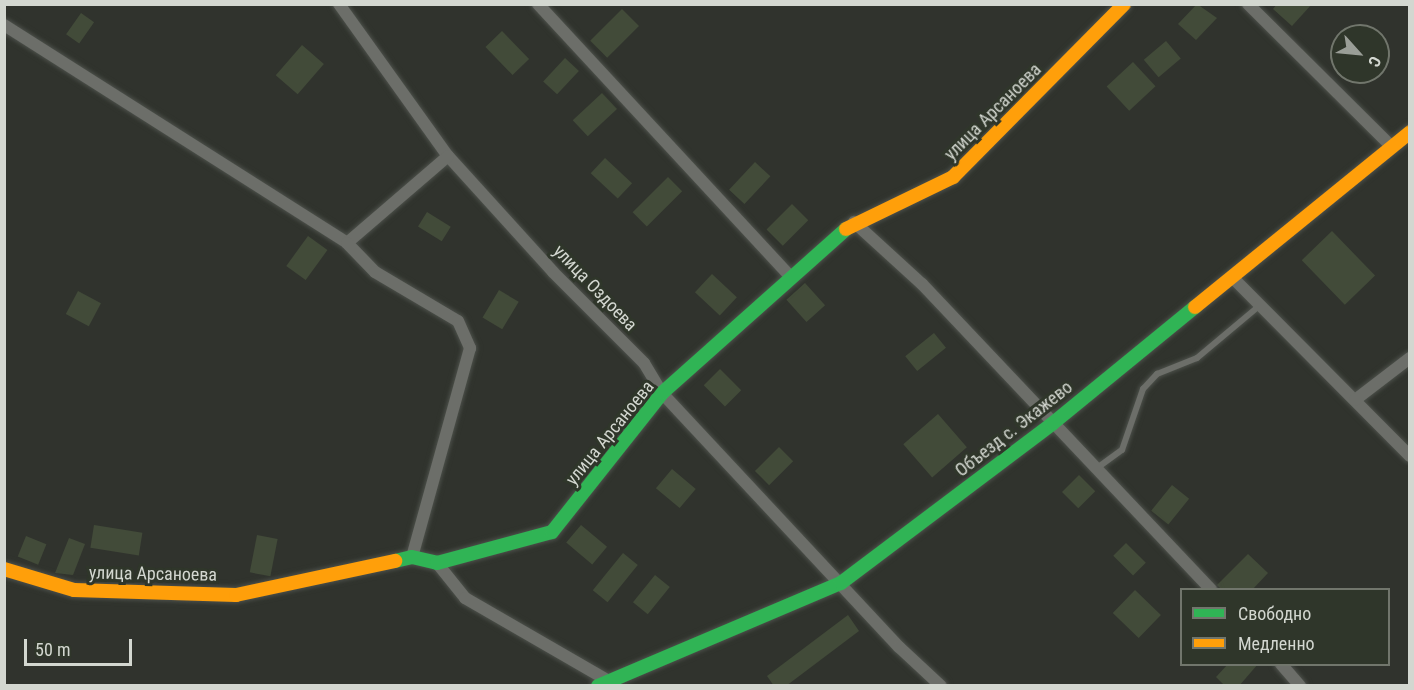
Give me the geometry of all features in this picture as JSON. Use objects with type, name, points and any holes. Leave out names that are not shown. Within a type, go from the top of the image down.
[{"type":"street","name":"улица Оздоева","points":[[339,4],[448,156],[553,272],[644,363],[662,393],[941,686]]},
{"type":"street","points":[[538,4],[790,276]]},
{"type":"street","name":"улица Арсаноева","points":[[4,569],[75,590],[236,595],[412,557],[437,563],[552,532],[662,393],[790,276],[854,222],[953,177],[1124,4]]},
{"type":"street","points":[[1248,4],[1392,147]]},
{"type":"street","points":[[4,25],[346,243],[375,272],[458,321],[470,348],[412,557]]},
{"type":"street","name":"Объезд с. Экажево","points":[[604,683],[841,583],[1052,424],[1410,132]]},
{"type":"street","points":[[346,243],[448,156]]},
{"type":"street","points":[[854,222],[922,284],[1208,588]]},
{"type":"street","points":[[1233,278],[1410,456]]},
{"type":"street","points":[[1355,400],[1410,358]]},
{"type":"street","points":[[437,563],[465,598],[604,683]]},
{"type":"street","points":[[1283,666],[1300,686]]},
{"type":"lane","points":[[1097,468],[1122,450],[1143,389],[1150,382],[1197,358],[1259,306]]},
{"type":"building","points":[[1197,4],[1217,18],[1196,40],[1178,24]]},
{"type":"building","points":[[1277,4],[1312,4],[1292,26],[1273,9]]},
{"type":"building","points":[[622,9],[639,26],[607,58],[590,41]]},
{"type":"building","points":[[81,13],[94,22],[79,43],[66,34]]},
{"type":"building","points":[[502,31],[529,59],[513,75],[485,47]]},
{"type":"building","points":[[1166,41],[1181,59],[1159,77],[1144,60]]},
{"type":"building","points":[[302,45],[324,64],[298,94],[276,75]]},
{"type":"building","points":[[565,58],[579,71],[557,94],[543,81]]},
{"type":"building","points":[[1133,62],[1156,86],[1129,111],[1107,87]]},
{"type":"building","points":[[602,93],[617,109],[588,136],[573,120]]},
{"type":"building","points":[[605,158],[632,183],[618,199],[591,173]]},
{"type":"building","points":[[755,162],[770,176],[744,204],[729,190]]},
{"type":"building","points":[[668,177],[682,191],[647,226],[633,212]]},
{"type":"building","points":[[792,204],[808,220],[783,246],[767,229]]},
{"type":"building","points":[[427,212],[451,227],[442,241],[418,226]]},
{"type":"building","points":[[1332,231],[1375,276],[1345,305],[1302,260]]},
{"type":"building","points":[[308,236],[327,250],[306,280],[286,266]]},
{"type":"building","points":[[712,274],[737,297],[720,315],[695,292]]},
{"type":"building","points":[[805,283],[825,305],[806,322],[786,300]]},
{"type":"building","points":[[499,290],[519,302],[502,329],[483,317]]},
{"type":"building","points":[[78,291],[101,303],[89,326],[66,314]]},
{"type":"building","points":[[934,333],[946,348],[917,371],[905,356]]},
{"type":"building","points":[[720,369],[741,390],[725,406],[704,385]]},
{"type":"building","points":[[938,414],[967,447],[932,477],[903,444]]},
{"type":"building","points":[[779,447],[793,461],[769,485],[755,471]]},
{"type":"building","points":[[672,469],[696,489],[680,508],[656,488]]},
{"type":"building","points":[[1079,475],[1095,491],[1078,508],[1062,492]]},
{"type":"building","points":[[1172,485],[1189,499],[1168,524],[1151,511]]},
{"type":"building","points":[[94,525],[142,533],[139,555],[90,548]]},
{"type":"building","points":[[581,525],[607,547],[592,564],[566,543]]},
{"type":"building","points":[[257,535],[278,539],[270,576],[250,572]]},
{"type":"building","points":[[26,536],[46,544],[38,565],[18,556]]},
{"type":"building","points":[[69,538],[85,544],[73,575],[55,573]]},
{"type":"building","points":[[1126,543],[1146,563],[1133,576],[1113,556]]},
{"type":"building","points":[[623,553],[638,565],[608,602],[593,590]]},
{"type":"building","points":[[1248,554],[1268,573],[1254,588],[1220,588],[1217,585]]},
{"type":"building","points":[[655,575],[670,587],[648,614],[633,602]]},
{"type":"building","points":[[1135,590],[1161,615],[1139,638],[1113,613]]},
{"type":"building","points":[[848,615],[859,631],[786,686],[774,686],[767,676]]},
{"type":"building","points":[[1226,666],[1256,666],[1239,686],[1225,686],[1216,677]]},
{"type":"traffic: fast","points":[[395,561],[412,557],[437,563],[552,532],[662,393],[846,229]]},
{"type":"traffic: fast","points":[[598,686],[841,583],[1052,424],[1195,307]]},
{"type":"traffic: slow","points":[[846,229],[953,177],[1124,4]]},
{"type":"traffic: slow","points":[[1195,307],[1410,132]]},
{"type":"traffic: slow","points":[[4,569],[74,590],[236,595],[395,561]]}]
